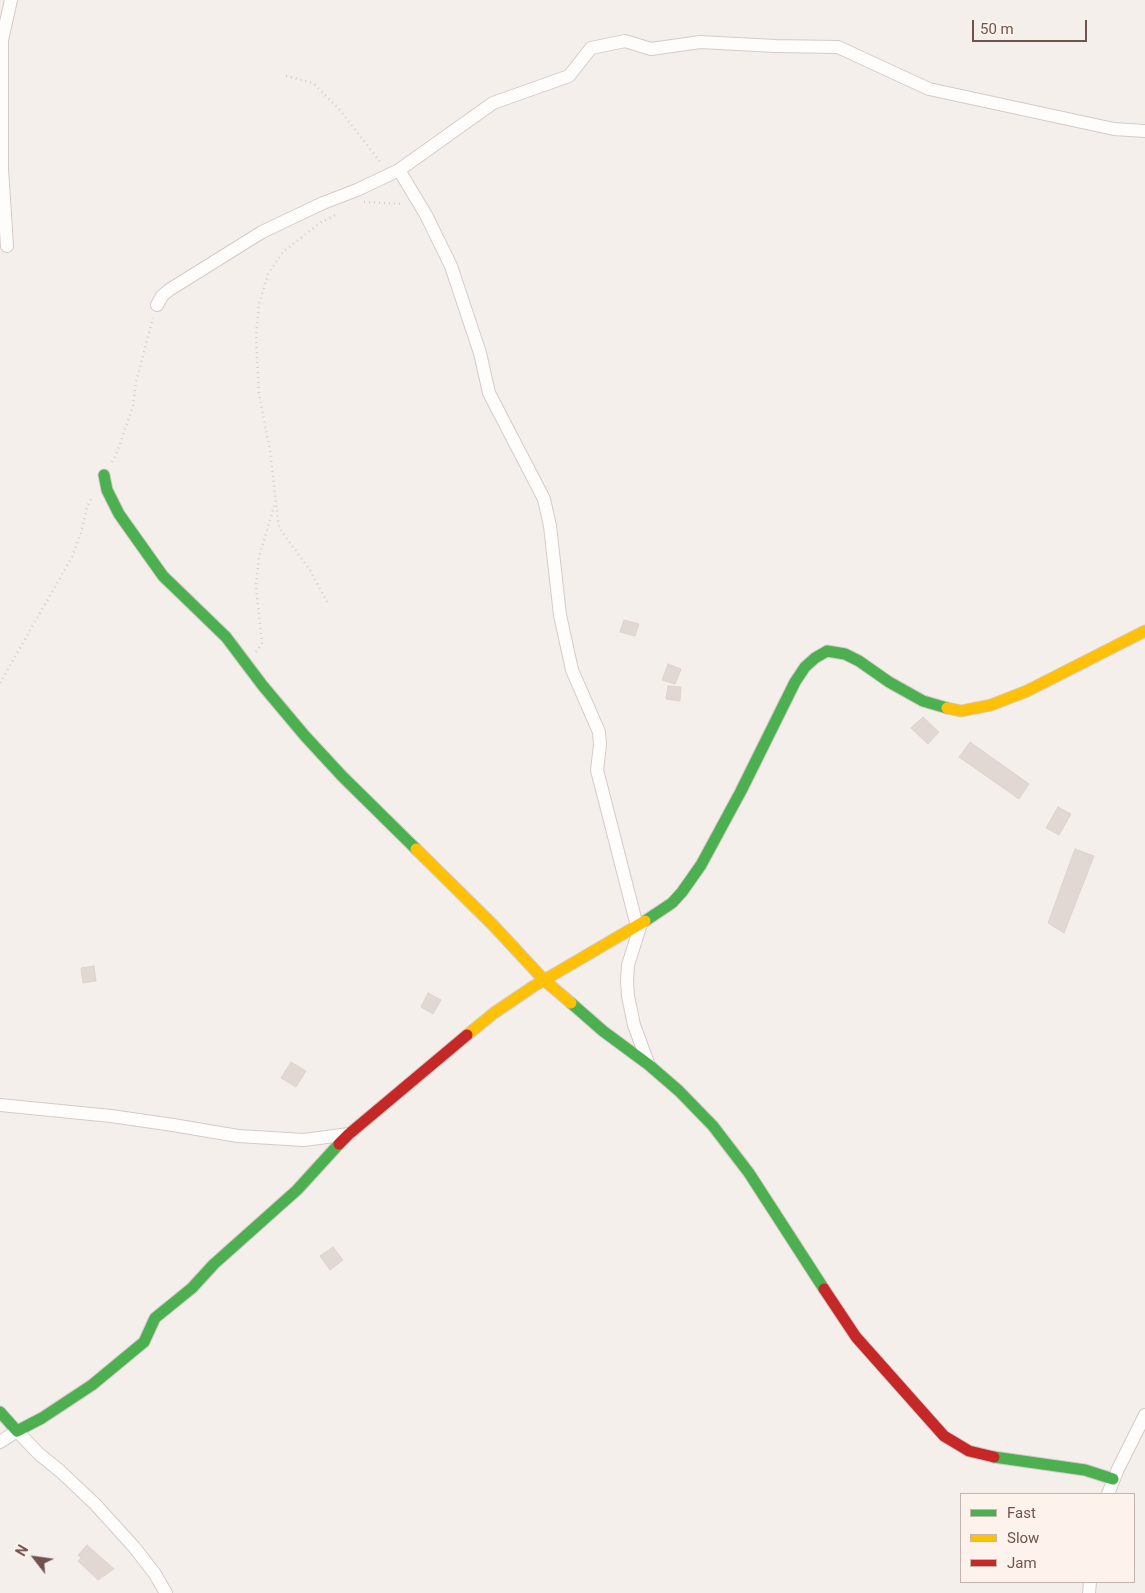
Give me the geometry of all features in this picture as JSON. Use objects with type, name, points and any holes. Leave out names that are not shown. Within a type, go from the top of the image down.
[{"type":"street","points":[[6,246],[2,169],[2,40],[11,0]]},
{"type":"street","points":[[157,305],[162,296],[169,290],[262,232],[394,172],[493,103],[569,76],[591,48],[625,41],[651,49],[700,42],[838,47],[929,89],[1114,129],[1145,131]]},
{"type":"street","points":[[394,172],[417,201],[451,266],[480,353],[489,393],[544,499],[548,513],[560,615],[572,670],[599,732],[598,770],[639,925],[628,965],[628,996],[634,1025],[649,1066]]},
{"type":"street","points":[[104,475],[107,490],[119,514],[163,576],[218,628],[305,736],[342,776],[492,924],[544,980],[603,1031],[649,1066],[695,1107],[725,1141],[856,1337],[944,1436],[969,1451],[988,1456],[1084,1470],[1113,1479]]},
{"type":"street","points":[[0,1442],[68,1402],[104,1376],[144,1342],[155,1318],[163,1310],[192,1288],[214,1264],[297,1190],[349,1134],[459,1041],[494,1013],[544,980],[639,925],[672,903],[701,865],[741,791],[795,682],[805,667],[815,658],[827,651],[845,654],[923,701],[961,711],[992,705],[1020,694],[1145,631]]},
{"type":"street","points":[[0,1105],[111,1116],[238,1136],[304,1140],[349,1134]]},
{"type":"street","points":[[0,1412],[39,1454],[95,1504],[134,1547],[155,1574],[166,1593]]},
{"type":"street","points":[[1108,1493],[1113,1479],[1145,1414]]},
{"type":"path","points":[[286,76],[313,83],[339,109],[394,172]]},
{"type":"path","points":[[360,202],[399,205],[417,201]]},
{"type":"path","points":[[327,602],[310,570],[279,528],[270,451],[259,394],[256,337],[259,304],[268,274],[283,252],[320,223],[338,214]]},
{"type":"path","points":[[0,683],[72,557],[86,507],[116,455],[133,406],[136,382],[157,305]]},
{"type":"path","points":[[248,666],[262,643],[256,587],[259,558],[276,498]]},
{"type":"building","points":[[624,620],[639,624],[635,636],[620,632]]},
{"type":"building","points":[[668,664],[681,669],[675,684],[662,680]]},
{"type":"building","points":[[668,686],[681,687],[680,701],[666,699]]},
{"type":"building","points":[[923,717],[939,732],[928,744],[911,728]]},
{"type":"building","points":[[970,742],[1029,784],[1019,799],[959,757]]},
{"type":"building","points":[[1058,807],[1071,814],[1059,835],[1046,828]]},
{"type":"building","points":[[1075,849],[1094,856],[1064,933],[1048,923]]},
{"type":"building","points":[[94,966],[96,981],[83,983],[81,968]]},
{"type":"building","points":[[428,993],[441,1000],[433,1014],[421,1007]]},
{"type":"building","points":[[291,1062],[306,1071],[296,1087],[281,1078]]},
{"type":"building","points":[[333,1247],[343,1260],[330,1270],[320,1256]]},
{"type":"building","points":[[87,1545],[114,1569],[98,1580],[78,1561],[81,1558],[78,1555]]},
{"type":"traffic: fast","points":[[104,475],[107,490],[119,514],[163,576],[226,637],[263,686],[305,736],[342,776],[416,849]]},
{"type":"traffic: fast","points":[[645,921],[672,903],[701,865],[741,791],[795,682],[805,667],[815,658],[827,651],[845,654],[923,701],[947,708]]},
{"type":"traffic: fast","points":[[571,1003],[603,1031],[649,1065],[679,1091],[713,1126],[749,1173],[824,1289]]},
{"type":"traffic: fast","points":[[0,1412],[17,1431],[42,1418],[92,1385],[144,1342],[155,1318],[192,1288],[214,1264],[297,1190],[339,1144]]},
{"type":"traffic: fast","points":[[994,1457],[1085,1470],[1113,1479]]},
{"type":"traffic: slow","points":[[947,708],[961,711],[991,705],[1027,691],[1145,631]]},
{"type":"traffic: slow","points":[[416,849],[492,924],[544,980],[571,1003]]},
{"type":"traffic: slow","points":[[467,1035],[494,1013],[534,986],[645,921]]},
{"type":"traffic: jam","points":[[339,1144],[467,1035]]},
{"type":"traffic: jam","points":[[824,1289],[856,1337],[944,1436],[969,1451],[994,1457]]}]
